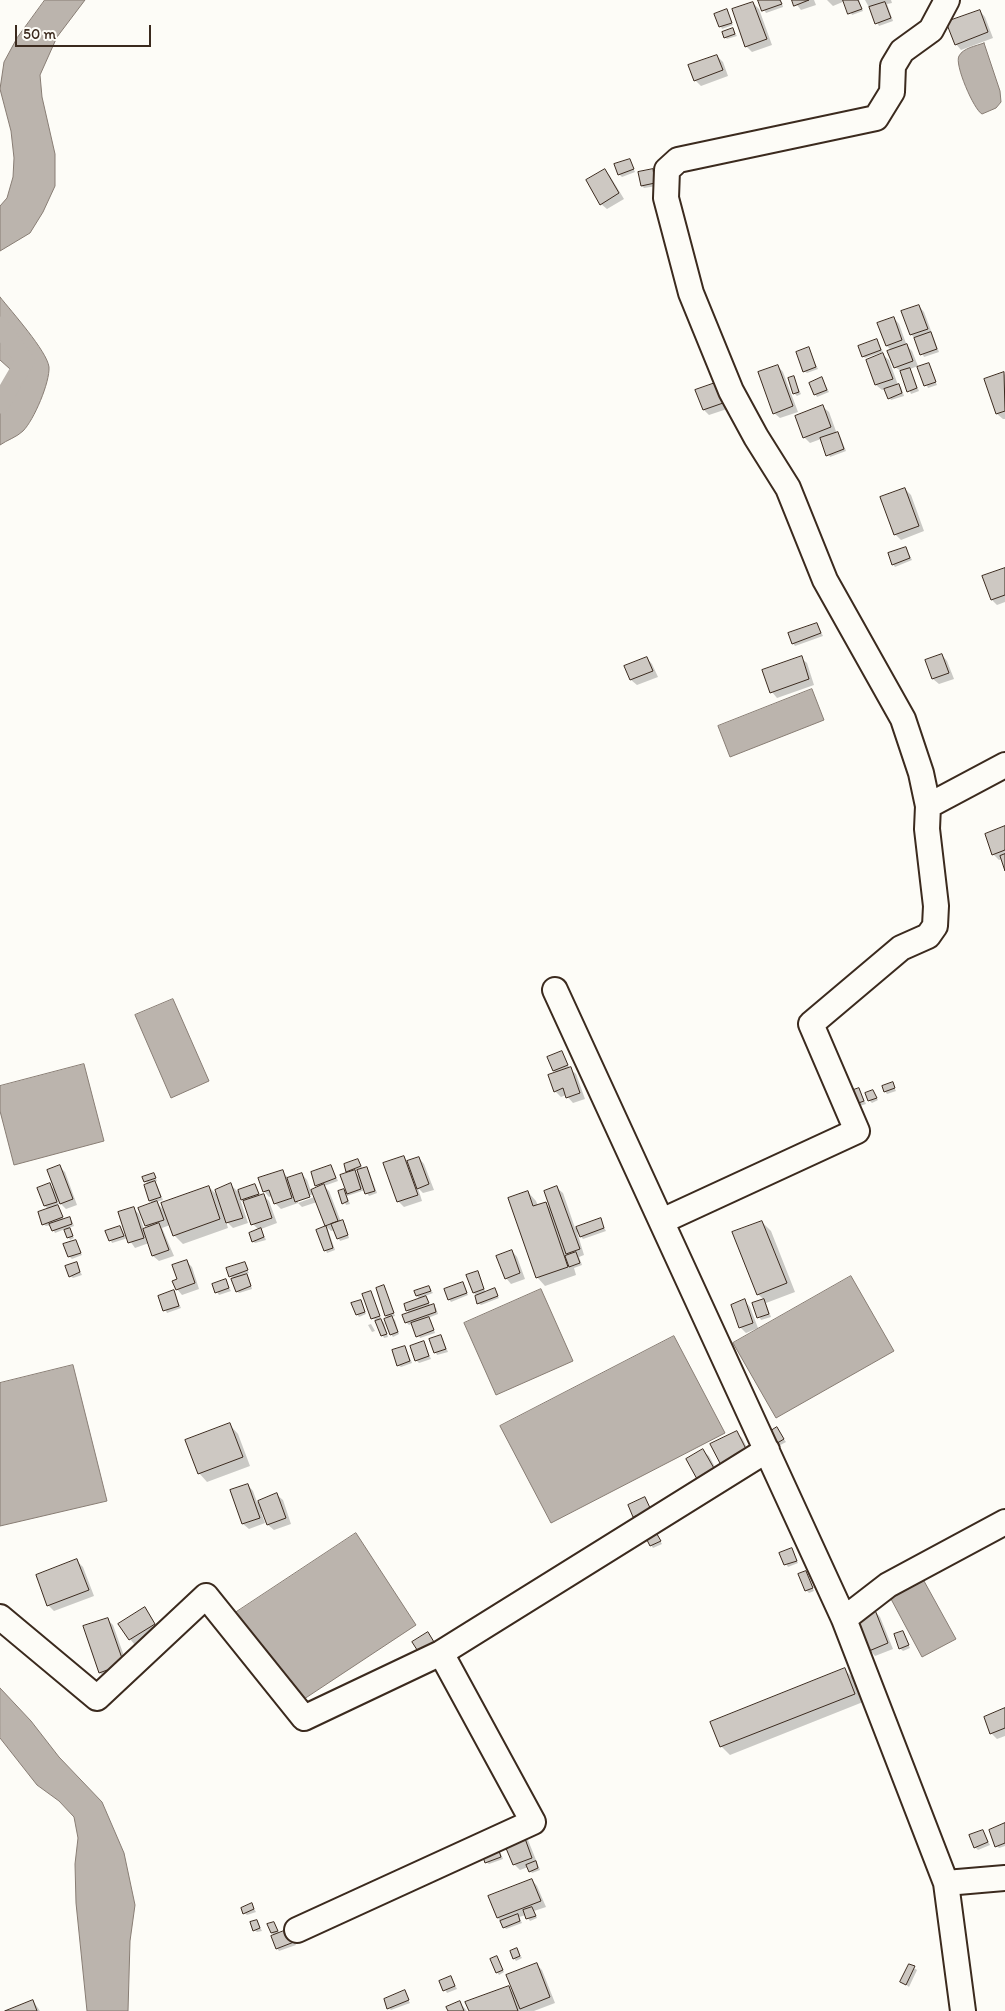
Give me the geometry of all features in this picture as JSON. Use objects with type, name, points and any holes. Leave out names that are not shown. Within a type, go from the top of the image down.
[{"type":"street","points":[[662,1221],[857,1131],[811,1024],[901,948],[928,936],[935,926],[936,906],[927,829],[928,806],[920,772],[903,719],[825,580],[788,488],[756,437],[731,391],[691,293],[666,198],[667,170],[678,160],[876,118],[892,92],[893,66],[902,51],[931,30],[947,0]]},
{"type":"street","points":[[928,806],[1005,765]]},
{"type":"street","points":[[555,990],[844,1619],[946,1883],[962,2011]]},
{"type":"street","points":[[0,1617],[97,1698],[206,1596],[304,1718],[441,1653],[767,1450]]},
{"type":"street","points":[[844,1619],[888,1585],[1005,1522]]},
{"type":"street","points":[[297,1930],[533,1822],[441,1653]]},
{"type":"street","points":[[946,1883],[1005,1878]]},
{"type":"shaded area","points":[[45,0],[85,0],[57,37],[40,75],[42,97],[55,154],[55,186],[43,212],[30,233],[0,251],[0,206],[7,198],[13,177],[14,158],[11,131],[0,89],[4,62],[17,38]]},
{"type":"shaded area","points":[[984,43],[1000,91],[1001,102],[996,108],[982,114],[974,104],[959,68],[958,61],[963,51]]},
{"type":"shaded area","points":[[0,297],[42,351],[47,360],[49,374],[36,410],[27,426],[21,433],[0,445],[0,393],[16,390],[10,369],[0,360]]},
{"type":"shaded area","points":[[812,689],[824,720],[730,757],[718,726]]},
{"type":"shaded area","points":[[173,999],[209,1081],[171,1098],[135,1015]]},
{"type":"shaded area","points":[[84,1064],[104,1141],[14,1165],[0,1111],[0,1086]]},
{"type":"shaded area","points":[[851,1276],[894,1351],[776,1418],[733,1343]]},
{"type":"shaded area","points":[[541,1289],[573,1361],[496,1395],[464,1323]]},
{"type":"shaded area","points":[[674,1336],[725,1433],[551,1523],[500,1426]]},
{"type":"shaded area","points":[[73,1365],[107,1501],[0,1526],[0,1383]]},
{"type":"shaded area","points":[[356,1533],[416,1625],[295,1705],[235,1613]]},
{"type":"shaded area","points":[[924,1581],[956,1639],[922,1657],[891,1599]]},
{"type":"shaded area","points":[[0,1688],[31,1721],[59,1757],[102,1802],[124,1853],[135,1905],[130,1941],[128,2011],[87,2011],[76,1903],[75,1864],[78,1838],[74,1817],[59,1801],[37,1785],[0,1738]]},
{"type":"building","points":[[758,0],[780,0],[782,4],[762,11]]},
{"type":"building","points":[[792,0],[809,0],[794,6]]},
{"type":"building","points":[[843,0],[858,0],[862,9],[848,14]]},
{"type":"building","points":[[753,2],[767,39],[745,47],[732,9]]},
{"type":"building","points":[[885,2],[891,18],[875,24],[869,7]]},
{"type":"building","points":[[727,9],[732,23],[719,27],[714,14]]},
{"type":"building","points":[[980,10],[988,32],[955,45],[946,22]]},
{"type":"building","points":[[733,28],[735,34],[724,38],[722,32]]},
{"type":"building","points":[[717,55],[723,70],[694,81],[688,65]]},
{"type":"building","points":[[630,159],[634,169],[618,175],[614,164]]},
{"type":"building","points":[[605,169],[619,193],[600,205],[586,180]]},
{"type":"building","points":[[653,169],[655,183],[641,186],[638,172]]},
{"type":"building","points":[[919,305],[928,329],[910,335],[901,311]]},
{"type":"building","points":[[894,317],[902,340],[886,346],[877,323]]},
{"type":"building","points":[[931,332],[937,349],[920,355],[914,338]]},
{"type":"building","points":[[877,339],[881,350],[862,357],[858,346]]},
{"type":"building","points":[[907,344],[913,361],[894,368],[887,351]]},
{"type":"building","points":[[809,347],[816,367],[803,372],[796,352]]},
{"type":"building","points":[[883,353],[893,379],[875,385],[866,360]]},
{"type":"building","points":[[929,363],[936,382],[924,386],[917,367]]},
{"type":"building","points":[[778,365],[793,406],[773,414],[758,372]]},
{"type":"building","points":[[910,368],[917,388],[907,392],[900,371]]},
{"type":"building","points":[[1004,372],[1005,411],[996,414],[984,379]]},
{"type":"building","points":[[794,376],[799,392],[793,394],[788,378]]},
{"type":"building","points":[[822,377],[827,390],[814,395],[809,383]]},
{"type":"building","points":[[718,382],[726,402],[703,410],[695,390]]},
{"type":"building","points":[[899,384],[902,393],[888,399],[884,389]]},
{"type":"building","points":[[823,405],[831,427],[803,438],[795,416]]},
{"type":"building","points":[[838,432],[844,449],[826,456],[820,438]]},
{"type":"building","points":[[905,488],[919,526],[894,535],[880,497]]},
{"type":"building","points":[[906,547],[910,558],[892,565],[888,553]]},
{"type":"building","points":[[1005,568],[1005,595],[991,600],[982,576]]},
{"type":"building","points":[[817,623],[821,633],[792,644],[788,633]]},
{"type":"building","points":[[942,654],[949,673],[932,679],[925,660]]},
{"type":"building","points":[[802,656],[809,679],[770,693],[762,670]]},
{"type":"building","points":[[647,657],[653,671],[630,680],[624,666]]},
{"type":"building","points":[[1005,826],[1005,850],[992,855],[985,834]]},
{"type":"building","points":[[1005,854],[1005,871],[1000,856]]},
{"type":"building","points":[[562,1051],[568,1065],[553,1071],[547,1057]]},
{"type":"building","points":[[571,1067],[580,1093],[566,1098],[563,1088],[554,1092],[548,1075]]},
{"type":"building","points":[[893,1082],[895,1088],[884,1092],[882,1086]]},
{"type":"building","points":[[859,1088],[864,1101],[853,1105],[848,1092]]},
{"type":"building","points":[[873,1090],[877,1098],[868,1101],[865,1093]]},
{"type":"building","points":[[404,1156],[418,1195],[397,1202],[383,1163]]},
{"type":"building","points":[[419,1157],[429,1184],[417,1189],[407,1161]]},
{"type":"building","points":[[358,1159],[361,1166],[346,1172],[344,1164]]},
{"type":"building","points":[[60,1165],[73,1199],[60,1204],[47,1170]]},
{"type":"building","points":[[331,1165],[336,1178],[315,1186],[311,1172]]},
{"type":"building","points":[[367,1167],[375,1191],[365,1194],[357,1170]]},
{"type":"building","points":[[283,1170],[292,1198],[274,1204],[269,1190],[263,1192],[258,1178]]},
{"type":"building","points":[[355,1170],[361,1189],[347,1194],[340,1175]]},
{"type":"building","points":[[154,1173],[156,1178],[144,1182],[142,1177]]},
{"type":"building","points":[[302,1173],[310,1197],[295,1202],[287,1178]]},
{"type":"building","points":[[155,1181],[161,1197],[149,1201],[144,1185]]},
{"type":"building","points":[[50,1183],[57,1202],[44,1206],[37,1188]]},
{"type":"building","points":[[231,1183],[243,1218],[226,1223],[215,1190]]},
{"type":"building","points":[[255,1184],[259,1194],[241,1200],[238,1190]]},
{"type":"building","points":[[324,1184],[338,1221],[325,1226],[311,1190]]},
{"type":"building","points":[[209,1186],[220,1219],[173,1236],[161,1203]]},
{"type":"building","points":[[557,1186],[580,1249],[566,1254],[544,1191]]},
{"type":"building","points":[[344,1189],[348,1201],[342,1204],[338,1191]]},
{"type":"building","points":[[528,1191],[533,1206],[546,1202],[568,1267],[536,1278],[508,1198]]},
{"type":"building","points":[[264,1194],[272,1218],[251,1225],[243,1201]]},
{"type":"building","points":[[157,1201],[164,1220],[145,1226],[138,1208]]},
{"type":"building","points":[[58,1205],[63,1217],[42,1225],[38,1212]]},
{"type":"building","points":[[134,1207],[144,1238],[128,1243],[118,1212]]},
{"type":"building","points":[[70,1217],[72,1224],[52,1231],[49,1224]]},
{"type":"building","points":[[601,1218],[604,1228],[580,1237],[576,1227]]},
{"type":"building","points":[[343,1220],[348,1235],[337,1239],[331,1224]]},
{"type":"building","points":[[762,1221],[787,1283],[757,1295],[732,1232]]},
{"type":"building","points":[[159,1223],[169,1250],[152,1256],[143,1229]]},
{"type":"building","points":[[120,1226],[124,1236],[109,1241],[105,1231]]},
{"type":"building","points":[[326,1226],[333,1248],[324,1251],[316,1230]]},
{"type":"building","points":[[70,1228],[73,1236],[67,1238],[64,1230]]},
{"type":"building","points":[[261,1228],[264,1237],[252,1242],[249,1233]]},
{"type":"building","points":[[76,1240],[81,1253],[68,1257],[63,1244]]},
{"type":"building","points":[[512,1250],[520,1273],[505,1279],[496,1256]]},
{"type":"building","points":[[576,1252],[580,1263],[569,1267],[565,1256]]},
{"type":"building","points":[[187,1260],[195,1283],[176,1290],[172,1281],[177,1279],[172,1265]]},
{"type":"building","points":[[77,1262],[80,1272],[69,1277],[65,1266]]},
{"type":"building","points":[[245,1262],[248,1270],[229,1277],[226,1268]]},
{"type":"building","points":[[478,1271],[484,1289],[473,1293],[466,1275]]},
{"type":"building","points":[[247,1274],[251,1286],[236,1292],[231,1279]]},
{"type":"building","points":[[226,1279],[229,1288],[215,1293],[212,1284]]},
{"type":"building","points":[[463,1282],[467,1293],[448,1300],[444,1289]]},
{"type":"building","points":[[384,1285],[394,1313],[385,1316],[376,1288]]},
{"type":"building","points":[[429,1286],[431,1291],[416,1296],[414,1291]]},
{"type":"building","points":[[495,1288],[498,1296],[477,1304],[475,1296]]},
{"type":"building","points":[[174,1290],[179,1306],[163,1311],[158,1296]]},
{"type":"building","points":[[371,1291],[380,1316],[371,1319],[362,1294]]},
{"type":"building","points":[[426,1296],[429,1303],[406,1311],[404,1304]]},
{"type":"building","points":[[745,1299],[753,1323],[739,1328],[731,1305]]},
{"type":"building","points":[[764,1299],[769,1314],[757,1318],[752,1303]]},
{"type":"building","points":[[361,1300],[365,1312],[356,1315],[351,1303]]},
{"type":"building","points":[[434,1304],[436,1312],[405,1323],[402,1315]]},
{"type":"building","points":[[392,1316],[398,1332],[390,1335],[384,1319]]},
{"type":"building","points":[[429,1317],[434,1330],[416,1337],[411,1323]]},
{"type":"building","points":[[381,1319],[387,1334],[381,1336],[375,1321]]},
{"type":"building","points":[[441,1335],[446,1349],[434,1353],[429,1339]]},
{"type":"building","points":[[424,1341],[429,1356],[415,1361],[410,1346]]},
{"type":"building","points":[[405,1346],[410,1361],[397,1366],[392,1350]]},
{"type":"building","points":[[230,1423],[243,1457],[198,1474],[185,1440]]},
{"type":"building","points":[[777,1427],[784,1439],[769,1448],[763,1436]]},
{"type":"building","points":[[737,1431],[748,1453],[722,1467],[710,1444]]},
{"type":"building","points":[[703,1449],[715,1470],[697,1479],[686,1459]]},
{"type":"building","points":[[248,1484],[260,1518],[242,1524],[230,1490]]},
{"type":"building","points":[[277,1493],[286,1518],[267,1525],[258,1501]]},
{"type":"building","points":[[645,1497],[651,1510],[633,1517],[628,1505]]},
{"type":"building","points":[[654,1529],[661,1541],[650,1546],[644,1534]]},
{"type":"building","points":[[792,1548],[797,1561],[784,1565],[779,1553]]},
{"type":"building","points":[[77,1559],[89,1590],[47,1606],[36,1575]]},
{"type":"building","points":[[806,1571],[813,1588],[805,1591],[798,1574]]},
{"type":"building","points":[[145,1607],[155,1624],[129,1640],[118,1624]]},
{"type":"building","points":[[875,1610],[888,1643],[869,1651],[856,1618]]},
{"type":"building","points":[[108,1618],[124,1664],[99,1673],[83,1626]]},
{"type":"building","points":[[903,1631],[909,1645],[899,1649],[894,1634]]},
{"type":"building","points":[[428,1632],[437,1647],[421,1656],[412,1642]]},
{"type":"building","points":[[845,1668],[855,1694],[720,1747],[710,1722]]},
{"type":"building","points":[[1005,1708],[1005,1728],[990,1734],[984,1717]]},
{"type":"building","points":[[1005,1823],[1005,1843],[995,1847],[989,1830]]},
{"type":"building","points":[[983,1830],[988,1842],[974,1848],[969,1835]]},
{"type":"building","points":[[523,1833],[532,1858],[513,1865],[503,1841]]},
{"type":"building","points":[[497,1845],[501,1857],[485,1863],[481,1851]]},
{"type":"building","points":[[536,1861],[538,1868],[529,1872],[526,1865]]},
{"type":"building","points":[[532,1879],[541,1901],[497,1918],[488,1896]]},
{"type":"building","points":[[252,1903],[254,1909],[243,1914],[241,1908]]},
{"type":"building","points":[[532,1907],[536,1916],[526,1919],[523,1910]]},
{"type":"building","points":[[518,1914],[520,1921],[503,1928],[500,1921]]},
{"type":"building","points":[[257,1920],[260,1928],[253,1931],[250,1922]]},
{"type":"building","points":[[274,1922],[278,1931],[271,1933],[267,1924]]},
{"type":"building","points":[[289,1929],[294,1942],[276,1949],[271,1936]]},
{"type":"building","points":[[517,1948],[520,1956],[513,1959],[510,1951]]},
{"type":"building","points":[[497,1956],[503,1970],[496,1973],[490,1959]]},
{"type":"building","points":[[537,1963],[550,1997],[520,2009],[506,1975]]},
{"type":"building","points":[[909,1964],[915,1966],[906,1985],[900,1982]]},
{"type":"building","points":[[451,1976],[455,1986],[443,1991],[439,1981]]},
{"type":"building","points":[[509,1986],[518,2011],[469,2011],[465,2002]]},
{"type":"building","points":[[405,1990],[409,2000],[387,2009],[384,1999]]},
{"type":"building","points":[[33,2000],[37,2011],[5,2011]]},
{"type":"building","points":[[460,2001],[464,2011],[448,2011],[446,2007]]},
{"type":"waterway","points":[[0,326],[25,361],[0,404]]}]
